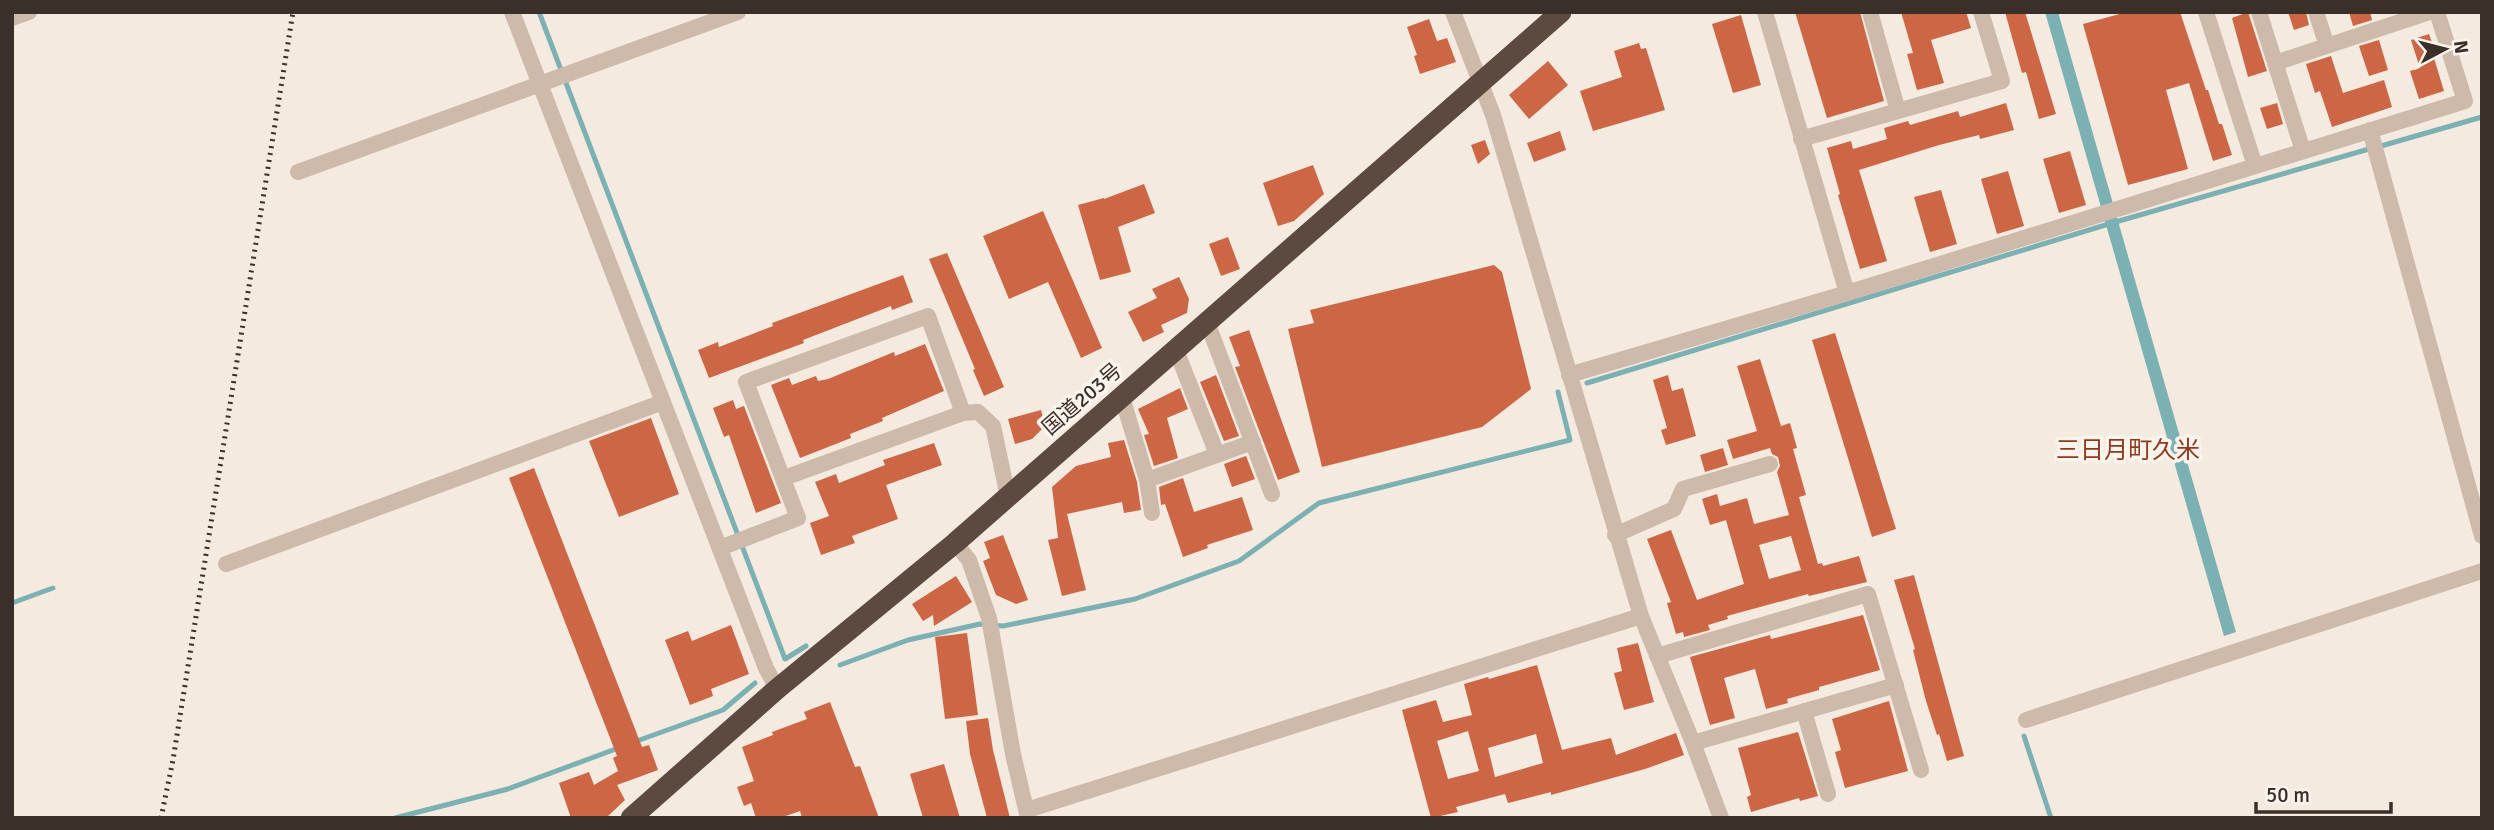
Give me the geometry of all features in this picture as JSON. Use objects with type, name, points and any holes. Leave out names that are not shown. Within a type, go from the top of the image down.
[{"type":"highway","name":"国道203号","points":[[631,818],[776,689],[955,543],[1561,12]]},
{"type":"street","points":[[12,18],[29,12]]},
{"type":"street","points":[[512,12],[776,689]]},
{"type":"street","points":[[298,172],[738,12]]},
{"type":"street","points":[[1453,12],[1493,115],[1641,616],[1721,818]]},
{"type":"street","points":[[1765,12],[1847,293]]},
{"type":"street","points":[[1870,12],[1898,111]]},
{"type":"street","points":[[1801,139],[2002,81],[1981,12]]},
{"type":"street","points":[[2206,12],[2255,166]]},
{"type":"street","points":[[2259,12],[2303,151]]},
{"type":"street","points":[[2316,12],[2327,46]]},
{"type":"street","points":[[2275,62],[2430,12]]},
{"type":"street","points":[[1569,376],[1847,293],[2465,101],[2437,12]]},
{"type":"street","points":[[2370,131],[2482,536]]},
{"type":"street","points":[[720,548],[797,518],[746,382],[928,316],[963,413]]},
{"type":"street","points":[[1208,322],[1272,494]]},
{"type":"street","points":[[1175,350],[1217,454]]},
{"type":"street","points":[[1122,397],[1147,480],[1152,513]]},
{"type":"street","points":[[226,564],[663,402]]},
{"type":"street","points":[[783,478],[963,413],[978,412],[993,426],[1008,497]]},
{"type":"street","points":[[1147,480],[1253,442]]},
{"type":"street","points":[[1615,535],[1674,509],[1683,489],[1770,464]]},
{"type":"street","points":[[955,543],[969,561],[990,625],[1013,754],[1028,814],[1641,616]]},
{"type":"street","points":[[2026,720],[2482,570]]},
{"type":"street","points":[[1657,656],[1868,594],[1921,770]]},
{"type":"street","points":[[1693,743],[1896,685]]},
{"type":"street","points":[[1804,711],[1828,794]]},
{"type":"water","points":[[2045,12],[2058,12],[2236,632],[2224,636]]},
{"type":"building","points":[[1795,12],[1860,12],[1884,101],[1827,118]]},
{"type":"building","points":[[1901,12],[1966,12],[1971,28],[1931,40],[1944,83],[1917,90],[1907,54],[1913,53]]},
{"type":"building","points":[[2005,12],[2025,12],[2056,114],[2039,119],[2026,72],[2022,73]]},
{"type":"building","points":[[2127,12],[2180,12],[2206,90],[2219,124],[2222,124],[2232,155],[2213,161],[2189,83],[2166,90],[2188,169],[2128,185],[2083,24]]},
{"type":"building","points":[[2248,12],[2267,71],[2248,77],[2232,18]]},
{"type":"building","points":[[2288,12],[2306,12],[2309,25],[2294,30]]},
{"type":"building","points":[[2349,12],[2370,12],[2372,20],[2353,26]]},
{"type":"building","points":[[1741,15],[1761,85],[1733,93],[1712,24]]},
{"type":"building","points":[[1429,19],[1437,41],[1447,38],[1456,62],[1420,74],[1414,56],[1417,55],[1407,27]]},
{"type":"building","points":[[2429,34],[2444,91],[2419,99],[2410,71],[2420,68],[2411,40]]},
{"type":"building","points":[[2379,40],[2388,70],[2369,76],[2359,46]]},
{"type":"building","points":[[1639,43],[1641,49],[1646,48],[1665,110],[1593,131],[1580,91],[1622,77],[1614,51]]},
{"type":"building","points":[[2331,56],[2343,93],[2384,80],[2392,107],[2332,127],[2320,91],[2315,93],[2306,64]]},
{"type":"building","points":[[1548,61],[1568,85],[1529,119],[1509,95]]},
{"type":"building","points":[[2006,103],[2014,130],[1980,139],[1979,135],[1939,145],[1859,170],[1887,261],[1860,269],[1827,148],[1851,141],[1853,149],[1887,139],[1884,128],[1908,121],[1910,125],[1958,111],[1960,117]]},
{"type":"building","points":[[2277,103],[2283,124],[2267,129],[2260,108]]},
{"type":"building","points":[[1560,131],[1566,150],[1534,162],[1527,143]]},
{"type":"building","points":[[1485,140],[1490,154],[1478,164],[1471,145]]},
{"type":"building","points":[[2070,151],[2086,205],[2059,213],[2043,159]]},
{"type":"building","points":[[1313,165],[1324,194],[1294,221],[1278,226],[1263,183]]},
{"type":"building","points":[[2008,171],[2024,226],[1997,234],[1981,179]]},
{"type":"building","points":[[1144,184],[1155,213],[1118,227],[1131,272],[1100,280],[1078,205],[1104,199]]},
{"type":"building","points":[[1941,190],[1957,244],[1930,252],[1914,197]]},
{"type":"building","points":[[1043,211],[1102,348],[1081,358],[1048,282],[1009,299],[983,236]]},
{"type":"building","points":[[1228,237],[1240,269],[1221,276],[1209,244]]},
{"type":"building","points":[[947,253],[1004,387],[984,396],[929,259]]},
{"type":"building","points":[[1494,265],[1502,272],[1531,389],[1482,427],[1322,467],[1288,329],[1314,323],[1310,310]]},
{"type":"building","points":[[903,275],[913,302],[892,310],[891,306],[803,340],[804,343],[709,378],[698,350],[718,342],[719,347],[773,326],[772,323]]},
{"type":"building","points":[[1179,277],[1189,299],[1187,313],[1161,325],[1164,332],[1143,342],[1128,312],[1157,298],[1152,289]]},
{"type":"building","points":[[1249,330],[1300,472],[1278,480],[1235,367],[1240,366],[1229,337]]},
{"type":"building","points":[[1835,333],[1896,529],[1872,537],[1812,340]]},
{"type":"building","points":[[925,344],[944,391],[850,434],[851,438],[800,458],[771,385],[789,378],[792,385],[816,376],[818,381],[828,379],[894,352],[895,356]]},
{"type":"building","points":[[1760,359],[1781,426],[1790,423],[1797,448],[1793,449],[1806,495],[1799,497],[1818,564],[1822,563],[1823,566],[1859,556],[1867,582],[1809,596],[1808,594],[1727,616],[1728,619],[1708,625],[1710,630],[1684,637],[1683,632],[1676,634],[1667,603],[1671,602],[1647,539],[1671,530],[1697,600],[1744,584],[1726,520],[1710,525],[1702,499],[1717,494],[1720,506],[1747,498],[1754,524],[1789,515],[1777,472],[1780,466],[1778,457],[1772,454],[1770,448],[1733,459],[1727,440],[1757,431],[1737,366]],"holes":[[[1791,536],[1801,570],[1769,579],[1759,545]]]},
{"type":"building","points":[[1216,375],[1239,436],[1224,441],[1200,382]]},
{"type":"building","points":[[1668,375],[1672,391],[1683,388],[1696,436],[1666,445],[1661,430],[1667,428],[1653,380]]},
{"type":"building","points":[[1180,388],[1188,409],[1167,418],[1178,458],[1154,466],[1144,435],[1149,434],[1138,409]]},
{"type":"building","points":[[733,400],[736,409],[744,406],[781,503],[756,513],[729,435],[724,437],[713,408]]},
{"type":"building","points":[[1041,410],[1045,426],[1032,439],[1015,444],[1008,419]]},
{"type":"building","points":[[651,418],[679,494],[619,517],[589,441]]},
{"type":"building","points":[[1124,440],[1137,482],[1141,510],[1124,513],[1122,502],[1067,514],[1086,590],[1062,596],[1048,540],[1058,538],[1052,487],[1076,466],[1111,457],[1108,443]]},
{"type":"building","points":[[934,443],[942,465],[886,485],[898,519],[852,536],[855,543],[821,555],[810,523],[829,516],[815,482],[836,474],[839,483],[885,465],[883,460]]},
{"type":"building","points":[[1723,448],[1728,465],[1705,472],[1700,455]]},
{"type":"building","points":[[1246,456],[1255,479],[1232,487],[1224,464]]},
{"type":"building","points":[[534,468],[642,747],[649,745],[658,770],[617,785],[625,800],[606,818],[571,818],[559,783],[589,772],[594,785],[618,771],[613,758],[617,756],[509,478]]},
{"type":"building","points":[[1183,478],[1194,512],[1242,497],[1253,530],[1207,545],[1208,548],[1183,557],[1165,504],[1161,505],[1159,487]]},
{"type":"building","points":[[1003,535],[1028,600],[1016,604],[996,595],[983,561],[990,558],[984,542]]},
{"type":"building","points":[[1914,575],[1964,756],[1947,761],[1926,701],[1913,650],[1915,649],[1894,580]]},
{"type":"building","points":[[956,576],[972,602],[934,626],[933,615],[923,621],[912,604]]},
{"type":"building","points":[[1863,615],[1880,670],[1819,687],[1819,690],[1787,699],[1788,703],[1766,709],[1755,669],[1724,678],[1735,718],[1710,725],[1690,657],[1770,635],[1771,639]]},
{"type":"building","points":[[731,625],[749,674],[711,689],[713,696],[690,705],[665,640],[688,631],[692,641]]},
{"type":"building","points":[[967,633],[978,715],[945,719],[935,637]]},
{"type":"building","points":[[1638,643],[1654,702],[1624,710],[1614,673],[1622,671],[1617,648]]},
{"type":"building","points":[[1537,665],[1562,750],[1611,738],[1616,755],[1676,733],[1684,755],[1645,769],[1551,795],[1551,792],[1508,803],[1505,794],[1456,807],[1458,812],[1431,818],[1402,710],[1436,700],[1443,722],[1472,715],[1464,684],[1488,677],[1489,679]],"holes":[[[1468,731],[1479,771],[1448,779],[1437,741]],[[1536,734],[1543,763],[1495,777],[1488,748]]]},
{"type":"building","points":[[1889,701],[1908,771],[1845,788],[1835,752],[1841,750],[1832,719]]},
{"type":"building","points":[[830,702],[855,767],[860,766],[879,818],[802,818],[800,811],[780,818],[756,818],[751,803],[744,806],[737,787],[754,781],[742,747],[807,719],[804,712]]},
{"type":"building","points":[[988,718],[1010,818],[987,818],[970,754],[966,721]]},
{"type":"building","points":[[1798,732],[1818,796],[1800,801],[1799,798],[1751,812],[1747,797],[1751,795],[1738,748]]},
{"type":"building","points":[[944,764],[960,818],[923,818],[910,774]]},
{"type":"waterway","points":[[539,12],[785,659],[806,646]]},
{"type":"waterway","points":[[2381,146],[2482,117]]},
{"type":"waterway","points":[[1587,383],[2112,223],[2369,149]]},
{"type":"waterway","points":[[840,665],[908,640],[980,624],[1003,626],[1135,599],[1239,561],[1319,503],[1570,440],[1558,392]]},
{"type":"waterway","points":[[12,603],[53,588]]},
{"type":"waterway","points":[[634,742],[723,710],[755,683]]},
{"type":"waterway","points":[[2024,736],[2051,818]]},
{"type":"waterway","points":[[395,818],[508,789],[621,747]]},
{"type":"railway","points":[[161,818],[173,760],[293,12]]},
{"type":"district","name":"三日月町久米","points":[[2128,450]]}]
